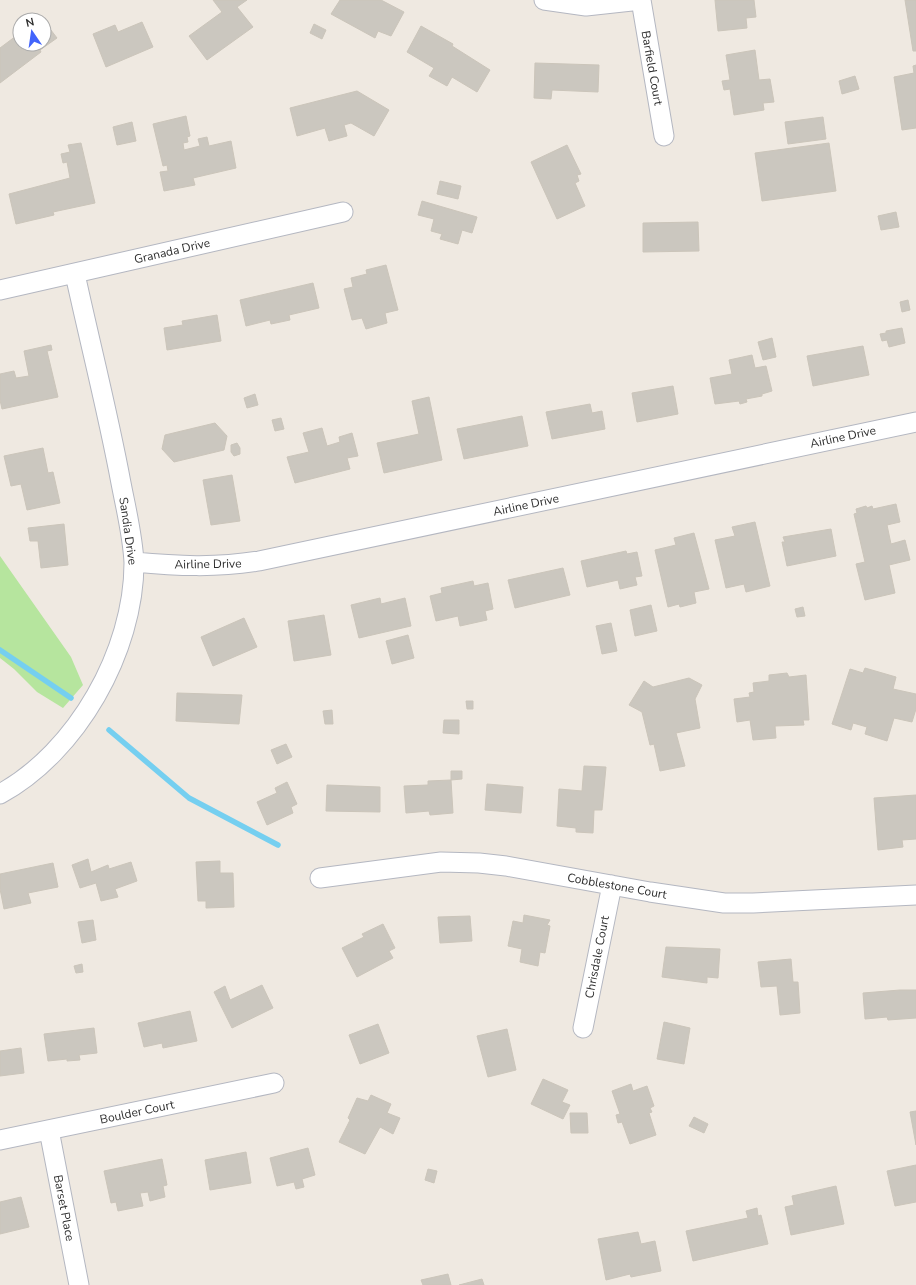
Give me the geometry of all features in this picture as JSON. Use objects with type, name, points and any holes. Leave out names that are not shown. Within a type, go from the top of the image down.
[{"type":"street","points":[[544,0],[586,6],[641,0]]},
{"type":"street","name":"Barfield Court","points":[[641,0],[664,136]]},
{"type":"street","name":"Granada Drive","points":[[0,290],[343,212]]},
{"type":"street","name":"Sandia Drive","points":[[0,794],[30,774],[62,744],[100,688],[121,637],[132,585],[134,562],[115,450],[75,274]]},
{"type":"street","name":"Airline Drive","points":[[134,562],[191,566],[227,566],[266,560],[916,422]]},
{"type":"street","name":"Cobblestone Court","points":[[320,878],[441,862],[506,866],[612,886],[724,903],[753,903],[916,895]]},
{"type":"street","name":"Chrisdale Court","points":[[583,1028],[612,886]]},
{"type":"street","name":"Boulder Court","points":[[0,1140],[274,1082]]},
{"type":"street","name":"Barset Place","points":[[49,1130],[79,1285]]},
{"type":"green space","points":[[0,556],[71,657],[83,685],[63,708],[37,692],[14,669],[0,658]]},
{"type":"building","points":[[213,0],[247,0],[237,7],[253,27],[207,60],[189,36],[222,12]]},
{"type":"building","points":[[340,0],[381,0],[404,12],[391,36],[378,31],[375,38],[331,14]]},
{"type":"building","points":[[715,0],[754,0],[756,17],[746,18],[747,28],[718,31]]},
{"type":"building","points":[[905,0],[916,0],[916,51],[913,51]]},
{"type":"building","points":[[142,22],[153,47],[106,67],[93,34],[115,25],[118,32]]},
{"type":"building","points":[[314,24],[326,30],[322,39],[310,33]]},
{"type":"building","points":[[421,26],[453,44],[452,46],[490,70],[477,92],[452,77],[447,86],[429,76],[434,68],[407,52]]},
{"type":"building","points":[[52,31],[57,38],[52,42]]},
{"type":"building","points":[[12,39],[12,52],[41,52],[0,83],[0,48]]},
{"type":"building","points":[[755,50],[759,80],[770,79],[774,102],[763,103],[764,110],[734,115],[730,89],[724,90],[722,81],[730,80],[726,55]]},
{"type":"building","points":[[535,63],[599,65],[598,92],[552,90],[551,99],[534,98]]},
{"type":"building","points":[[916,65],[916,128],[902,130],[894,77],[914,73],[913,66]]},
{"type":"building","points":[[855,76],[859,89],[842,94],[839,81]]},
{"type":"building","points":[[357,91],[389,110],[374,136],[351,123],[344,125],[347,136],[329,141],[325,128],[297,136],[290,108]]},
{"type":"building","points":[[186,116],[190,136],[187,137],[188,142],[183,143],[184,150],[200,146],[198,139],[207,137],[209,146],[231,141],[236,168],[193,178],[195,185],[164,191],[160,172],[168,171],[167,165],[163,166],[153,124]]},
{"type":"building","points":[[823,117],[826,139],[788,144],[785,122]]},
{"type":"building","points":[[132,122],[136,141],[117,145],[113,127]]},
{"type":"building","points":[[81,143],[95,203],[53,212],[54,215],[16,224],[9,194],[70,178],[67,162],[63,163],[61,154],[70,152],[68,145]]},
{"type":"building","points":[[829,143],[836,191],[762,201],[755,153]]},
{"type":"building","points":[[567,145],[581,174],[577,175],[579,181],[575,183],[585,206],[557,219],[531,162]]},
{"type":"building","points":[[440,181],[461,186],[458,199],[437,194]]},
{"type":"building","points":[[422,201],[477,217],[472,233],[462,230],[458,244],[440,239],[442,234],[431,231],[434,219],[418,215]]},
{"type":"building","points":[[896,212],[899,227],[881,230],[878,216]]},
{"type":"building","points":[[698,222],[699,251],[643,252],[643,223]]},
{"type":"building","points":[[386,265],[398,310],[385,313],[387,323],[366,329],[362,318],[352,320],[344,289],[353,287],[351,278],[367,274],[366,270]]},
{"type":"building","points":[[313,283],[319,308],[289,315],[290,320],[271,324],[270,320],[246,326],[240,300]]},
{"type":"building","points":[[908,300],[910,310],[902,312],[900,302]]},
{"type":"building","points":[[217,315],[221,341],[167,350],[164,328],[183,325],[182,321]]},
{"type":"building","points":[[902,328],[905,343],[889,347],[887,340],[882,341],[880,334],[886,333],[886,331]]},
{"type":"building","points":[[772,338],[776,357],[763,360],[758,342]]},
{"type":"building","points":[[51,345],[52,350],[47,351],[58,397],[2,409],[0,400],[0,374],[14,371],[16,378],[29,376],[24,351]]},
{"type":"building","points":[[863,346],[869,375],[813,386],[807,356]]},
{"type":"building","points":[[752,355],[755,368],[766,366],[772,391],[762,394],[762,396],[746,399],[747,402],[740,404],[739,401],[715,404],[710,378],[732,374],[729,360]]},
{"type":"building","points":[[673,386],[678,414],[637,422],[632,393]]},
{"type":"building","points":[[255,394],[258,405],[247,408],[244,398]]},
{"type":"building","points":[[429,397],[442,460],[384,473],[377,443],[419,434],[412,401]]},
{"type":"building","points":[[590,404],[592,413],[602,411],[605,429],[552,439],[546,412]]},
{"type":"building","points":[[522,416],[528,446],[464,459],[457,429]]},
{"type":"building","points":[[281,418],[284,429],[275,431],[272,420]]},
{"type":"building","points":[[215,423],[227,436],[224,450],[174,462],[162,449],[165,435]]},
{"type":"building","points":[[322,428],[327,446],[340,442],[339,437],[352,433],[358,456],[347,458],[350,469],[295,483],[287,457],[309,452],[303,433]]},
{"type":"building","points":[[237,443],[240,448],[240,454],[234,456],[231,452],[231,445]]},
{"type":"building","points":[[43,448],[48,473],[53,472],[60,503],[27,510],[21,484],[11,486],[4,456]]},
{"type":"building","points":[[232,475],[240,521],[211,525],[203,480]]},
{"type":"building","points":[[896,504],[900,522],[887,525],[891,544],[905,540],[910,560],[889,565],[895,593],[865,600],[856,564],[865,562],[854,514],[857,513],[856,509],[866,506],[867,508],[872,506],[873,509]]},
{"type":"building","points":[[755,522],[770,586],[746,592],[744,584],[726,588],[715,540],[735,536],[732,527]]},
{"type":"building","points":[[64,524],[68,565],[41,568],[38,541],[30,541],[28,528]]},
{"type":"building","points":[[831,529],[836,556],[787,566],[782,542],[785,542],[783,537]]},
{"type":"building","points":[[694,533],[709,589],[694,592],[696,603],[680,607],[679,604],[668,607],[655,550],[676,545],[674,538]]},
{"type":"building","points":[[626,551],[627,554],[637,552],[642,576],[635,577],[637,585],[620,589],[618,580],[587,587],[581,561]]},
{"type":"building","points":[[563,568],[570,595],[515,608],[508,580]]},
{"type":"building","points":[[473,581],[474,586],[488,583],[493,609],[485,611],[487,620],[460,626],[458,616],[436,621],[430,596],[442,593],[441,588]]},
{"type":"building","points":[[380,598],[381,604],[405,598],[411,626],[359,638],[351,605]]},
{"type":"building","points":[[651,605],[657,631],[635,636],[630,610]]},
{"type":"building","points":[[803,607],[805,616],[797,617],[795,609]]},
{"type":"building","points":[[324,615],[331,655],[294,661],[288,621]]},
{"type":"building","points":[[244,618],[257,647],[213,666],[201,637]]},
{"type":"building","points":[[611,623],[617,651],[602,654],[596,626]]},
{"type":"building","points":[[408,635],[414,658],[392,664],[386,641]]},
{"type":"building","points":[[865,668],[896,677],[893,689],[916,694],[916,709],[912,722],[894,718],[887,741],[865,734],[867,727],[853,723],[851,730],[832,724],[850,669],[863,673]]},
{"type":"building","points":[[787,673],[789,677],[806,675],[809,720],[803,720],[804,725],[775,726],[776,738],[753,740],[750,720],[737,722],[734,699],[750,697],[749,693],[754,692],[753,683],[769,681],[769,675]]},
{"type":"building","points":[[689,678],[702,685],[695,699],[700,728],[676,733],[685,766],[660,771],[654,744],[650,745],[642,712],[629,705],[644,681],[653,687]]},
{"type":"building","points":[[177,693],[242,695],[239,724],[176,721]]},
{"type":"building","points":[[466,701],[473,701],[473,709],[467,709]]},
{"type":"building","points":[[332,710],[333,724],[325,724],[323,711]]},
{"type":"building","points":[[444,720],[459,720],[459,734],[443,733]]},
{"type":"building","points":[[286,744],[292,757],[277,764],[271,750]]},
{"type":"building","points":[[584,766],[606,767],[602,810],[594,810],[593,833],[576,832],[576,828],[557,826],[559,789],[582,791]]},
{"type":"building","points":[[451,771],[462,771],[462,779],[451,780]]},
{"type":"building","points":[[451,780],[453,813],[430,815],[429,811],[406,813],[404,786],[428,785],[428,781]]},
{"type":"building","points":[[287,782],[297,804],[291,807],[293,813],[267,825],[257,802],[277,793],[275,788]]},
{"type":"building","points":[[487,784],[523,787],[521,813],[485,810]]},
{"type":"building","points":[[327,785],[380,787],[380,812],[326,811]]},
{"type":"building","points":[[916,795],[916,839],[902,840],[903,847],[878,850],[874,798]]},
{"type":"building","points":[[88,859],[91,872],[108,865],[109,869],[131,862],[137,881],[115,889],[118,897],[101,901],[96,883],[80,888],[72,865]]},
{"type":"building","points":[[220,861],[220,873],[233,873],[234,907],[206,908],[206,901],[198,901],[196,862]]},
{"type":"building","points":[[53,863],[58,887],[28,893],[31,903],[4,909],[0,889],[0,874]]},
{"type":"building","points":[[524,915],[550,920],[547,925],[550,926],[545,953],[540,952],[538,966],[520,962],[522,949],[508,946],[513,921],[523,923]]},
{"type":"building","points":[[470,916],[472,941],[440,943],[438,917]]},
{"type":"building","points":[[93,920],[96,940],[82,943],[78,922]]},
{"type":"building","points":[[383,924],[395,948],[389,951],[393,958],[357,977],[342,948],[364,937],[362,934]]},
{"type":"building","points":[[666,947],[720,949],[718,978],[707,977],[707,983],[662,977]]},
{"type":"building","points":[[791,959],[793,982],[798,982],[800,1013],[780,1015],[777,986],[761,987],[758,962]]},
{"type":"building","points":[[82,964],[83,972],[76,973],[74,966]]},
{"type":"building","points":[[262,985],[273,1008],[232,1028],[214,992],[225,986],[230,1000]]},
{"type":"building","points":[[916,990],[916,1018],[888,1020],[887,1017],[865,1019],[863,993]]},
{"type":"building","points":[[190,1011],[197,1041],[163,1048],[162,1043],[144,1047],[138,1023]]},
{"type":"building","points":[[664,1022],[690,1028],[684,1064],[657,1059]]},
{"type":"building","points":[[378,1024],[389,1053],[360,1064],[349,1035]]},
{"type":"building","points":[[94,1028],[97,1053],[79,1055],[80,1060],[67,1061],[67,1059],[48,1061],[44,1034]]},
{"type":"building","points":[[507,1029],[516,1070],[488,1077],[477,1036]]},
{"type":"building","points":[[21,1048],[24,1073],[0,1076],[0,1051]]},
{"type":"building","points":[[543,1079],[568,1090],[562,1102],[570,1105],[563,1119],[531,1104]]},
{"type":"building","points":[[631,1084],[633,1091],[647,1086],[654,1106],[650,1108],[652,1112],[649,1113],[656,1135],[630,1144],[622,1122],[618,1123],[616,1115],[620,1114],[612,1091]]},
{"type":"building","points":[[371,1095],[391,1104],[387,1113],[400,1118],[393,1134],[380,1127],[365,1154],[339,1142],[350,1120],[348,1118],[357,1098],[368,1101]]},
{"type":"building","points":[[916,1111],[916,1145],[910,1112]]},
{"type":"building","points":[[570,1113],[587,1113],[588,1133],[571,1133]]},
{"type":"building","points":[[694,1117],[708,1124],[704,1133],[689,1126]]},
{"type":"building","points":[[308,1148],[315,1175],[302,1179],[304,1187],[296,1189],[294,1182],[277,1186],[270,1158]]},
{"type":"building","points":[[246,1152],[251,1183],[210,1190],[205,1160]]},
{"type":"building","points":[[162,1159],[167,1185],[163,1186],[165,1197],[150,1201],[148,1192],[140,1193],[143,1206],[118,1211],[116,1202],[111,1203],[104,1171]]},
{"type":"building","points":[[916,1165],[916,1202],[895,1206],[887,1171]]},
{"type":"building","points":[[428,1169],[437,1171],[434,1183],[425,1180]]},
{"type":"building","points":[[836,1186],[844,1224],[791,1235],[785,1207],[794,1205],[792,1196]]},
{"type":"building","points":[[21,1197],[29,1227],[0,1234],[0,1202]]},
{"type":"building","points":[[757,1208],[758,1216],[761,1215],[768,1244],[693,1261],[686,1231],[748,1218],[746,1211]]},
{"type":"building","points":[[638,1232],[641,1244],[655,1241],[661,1271],[631,1277],[630,1274],[606,1280],[598,1239]]},
{"type":"building","points":[[448,1274],[451,1285],[423,1285],[421,1280]]},
{"type":"building","points":[[482,1279],[484,1285],[459,1285]]},
{"type":"waterway","points":[[0,650],[71,698]]},
{"type":"waterway","points":[[109,730],[189,798],[278,845]]}]
